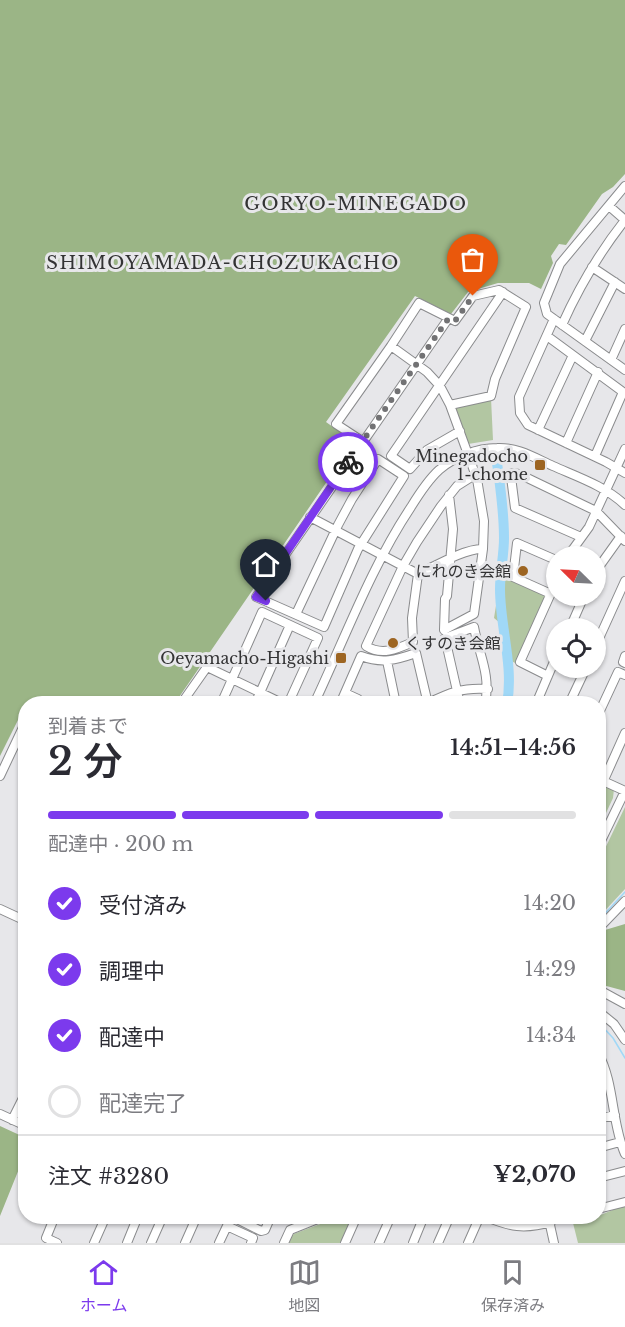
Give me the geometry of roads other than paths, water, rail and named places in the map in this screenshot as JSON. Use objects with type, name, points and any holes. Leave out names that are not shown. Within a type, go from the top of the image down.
[{"type":"street","points":[[625,186],[560,264],[544,303],[547,314],[625,370]]},
{"type":"street","points":[[562,325],[592,267],[625,220],[609,206]]},
{"type":"street","points":[[592,267],[625,289]]},
{"type":"street","points":[[585,341],[615,282]]},
{"type":"street","points":[[362,441],[336,424],[419,303],[455,321],[473,296],[498,290],[503,292],[526,307],[495,379],[491,396],[450,405]]},
{"type":"street","points":[[460,431],[427,450],[410,469],[391,456],[503,292]]},
{"type":"street","points":[[296,614],[335,531],[352,499],[378,459],[404,476],[361,544],[324,627],[256,597],[448,319]]},
{"type":"street","points":[[554,319],[518,402],[523,419],[528,425],[595,456],[625,473]]},
{"type":"street","points":[[611,360],[625,329]]},
{"type":"street","points":[[547,336],[623,392],[595,456]]},
{"type":"street","points":[[391,346],[427,372],[440,386],[469,454],[482,499],[483,549],[474,614],[444,630],[453,529],[449,495]]},
{"type":"street","points":[[538,430],[573,355]]},
{"type":"street","points":[[566,443],[598,372]]},
{"type":"street","points":[[319,696],[382,555],[432,477],[451,461],[469,454],[497,448],[514,450],[528,454],[607,490],[625,505]]},
{"type":"street","points":[[575,546],[589,527],[625,449]]},
{"type":"street","points":[[581,537],[515,508],[512,473],[519,474],[596,511],[623,538],[606,559]]},
{"type":"street","points":[[418,574],[412,618],[413,642],[391,651],[371,649],[366,646],[403,566],[449,495],[457,486],[476,474]]},
{"type":"street","points":[[310,517],[418,574]]},
{"type":"street","points":[[546,556],[517,543],[513,577],[546,592]]},
{"type":"street","points":[[418,574],[451,559],[483,549]]},
{"type":"street","points":[[606,623],[625,581]]},
{"type":"street","points":[[546,605],[520,662],[546,675]]},
{"type":"street","points":[[225,696],[262,612],[318,638],[290,696]]},
{"type":"street","points":[[258,696],[290,625]]},
{"type":"street","points":[[458,696],[445,638],[474,627],[487,675],[487,696]]},
{"type":"street","points":[[344,696],[361,656],[373,661],[387,661],[416,653],[425,696]]},
{"type":"street","points":[[625,656],[622,662],[625,663]]},
{"type":"street","points":[[387,661],[394,696]]},
{"type":"street","points":[[187,696],[207,667],[269,696]]},
{"type":"street","points":[[606,698],[618,672],[625,675]]},
{"type":"street","points":[[539,696],[547,678]]},
{"type":"street","points":[[573,696],[581,678]]},
{"type":"street","points":[[443,696],[470,687],[488,689]]},
{"type":"street","points":[[345,693],[350,696]]},
{"type":"street","points":[[606,771],[625,733]]},
{"type":"street","points":[[0,776],[18,738]]},
{"type":"street","points":[[606,783],[625,791],[606,830]]},
{"type":"street","points":[[606,921],[625,901]]},
{"type":"street","points":[[0,909],[18,917]]},
{"type":"street","points":[[606,994],[625,1004]]},
{"type":"street","points":[[606,1018],[614,1024],[625,1040]]},
{"type":"street","points":[[606,1076],[620,1142],[625,1154]]},
{"type":"street","points":[[12,1120],[18,1108]]},
{"type":"street","points":[[0,1114],[18,1123]]},
{"type":"street","points":[[606,1117],[615,1115]]},
{"type":"street","points":[[606,1146],[620,1142]]},
{"type":"street","points":[[606,1176],[625,1171]]},
{"type":"street","points":[[606,1207],[625,1202]]},
{"type":"street","points":[[52,1224],[46,1238],[57,1243]]},
{"type":"street","points":[[94,1243],[102,1224]]},
{"type":"street","points":[[127,1243],[135,1224]]},
{"type":"street","points":[[151,1243],[159,1224]]},
{"type":"street","points":[[185,1243],[193,1224]]},
{"type":"street","points":[[247,1224],[261,1231],[265,1230],[268,1224]]},
{"type":"street","points":[[284,1243],[290,1230],[304,1224]]},
{"type":"street","points":[[345,1243],[353,1224]]},
{"type":"street","points":[[379,1243],[387,1224]]},
{"type":"street","points":[[412,1243],[420,1224]]},
{"type":"street","points":[[438,1243],[446,1224]]},
{"type":"street","points":[[470,1243],[478,1224]]},
{"type":"street","points":[[503,1224],[521,1228],[535,1224]]},
{"type":"street","points":[[550,1224],[554,1243]]},
{"type":"street","points":[[219,1243],[227,1226],[254,1238],[251,1243]]},
{"type":"waterway","points":[[496,456],[504,528],[500,589],[508,661],[508,696]]},
{"type":"waterway","points":[[606,912],[625,892]]},
{"type":"waterway","points":[[606,1031],[625,1058]]},
{"type":"place","name":"Minegadocho 1-chome","points":[[540,465]]},
{"type":"place","name":"にれのき会館","points":[[523,571]]},
{"type":"place","name":"くすのき会館","points":[[393,643]]},
{"type":"place","name":"Oeyamacho-Higashi","points":[[341,658]]},
{"type":"district","name":"GORYO-MINEGADO","points":[[356,204]]},
{"type":"district","name":"SHIMOYAMADA-CHOZUKACHO","points":[[223,263]]}]
